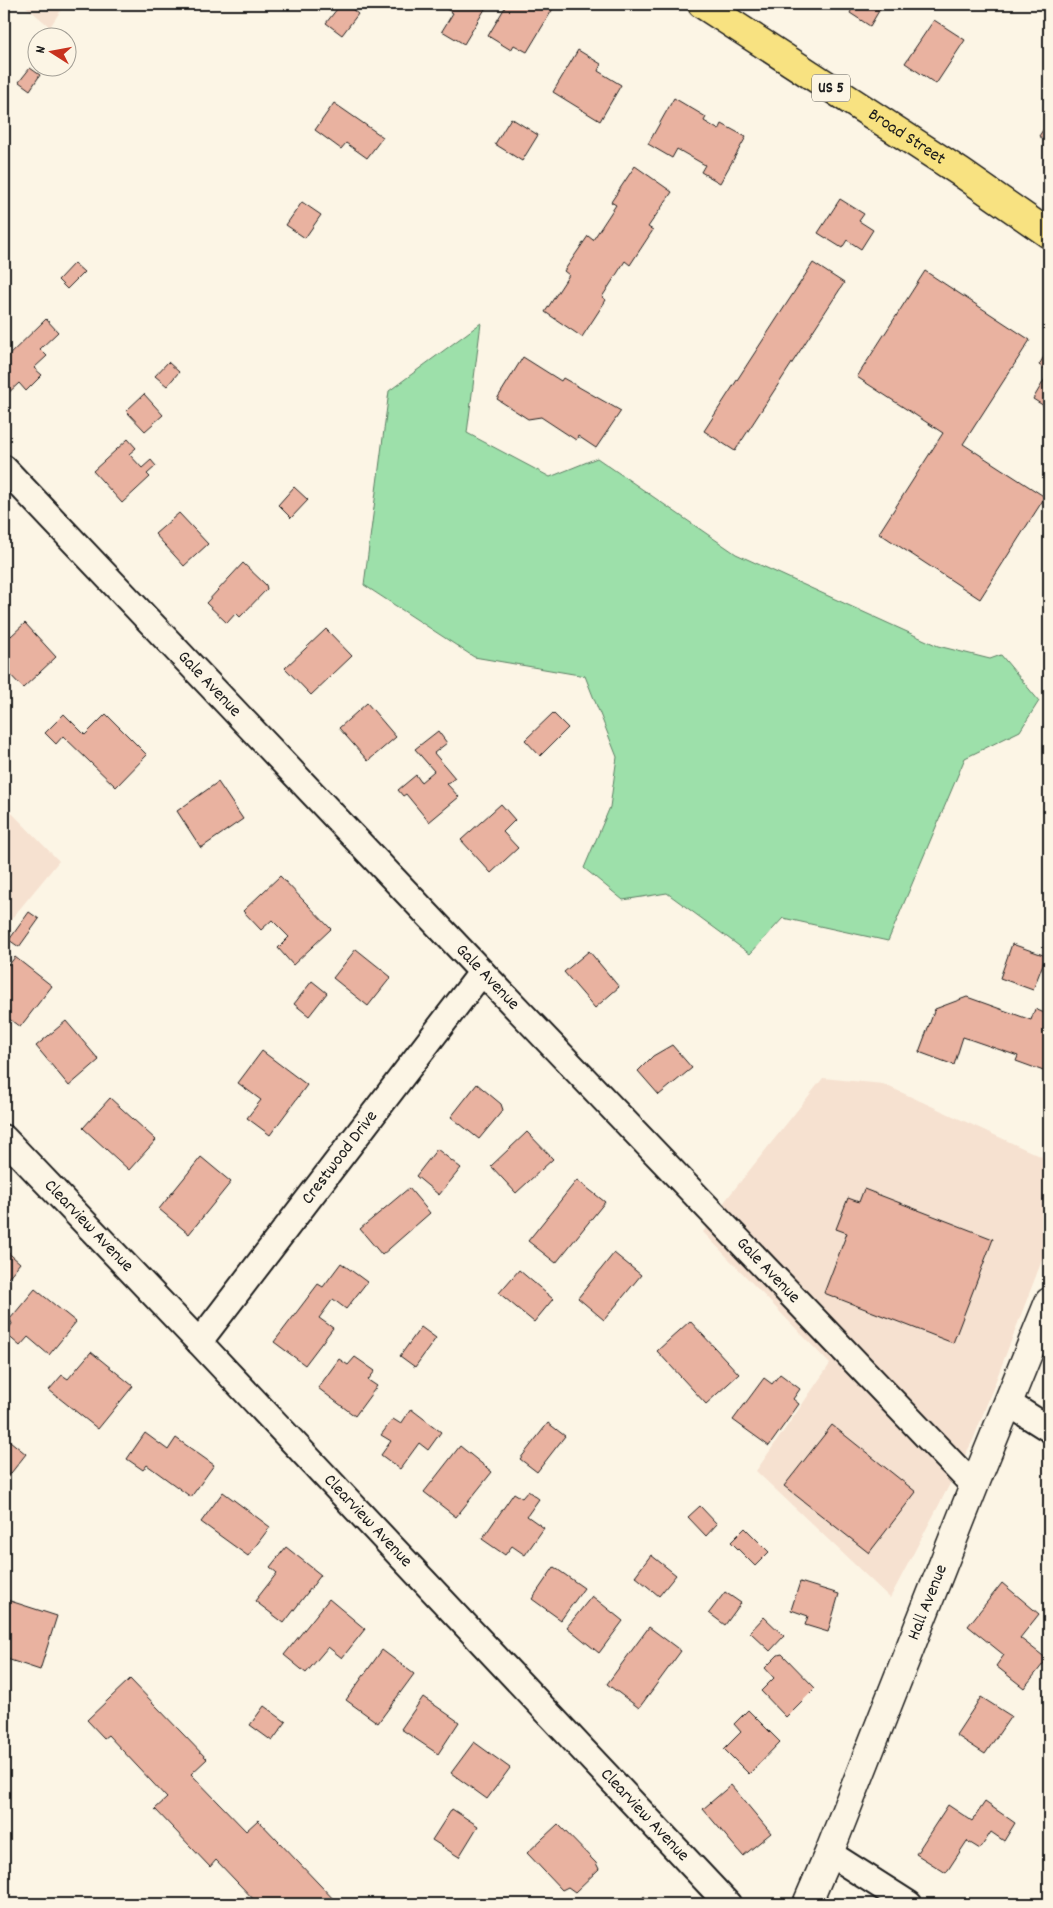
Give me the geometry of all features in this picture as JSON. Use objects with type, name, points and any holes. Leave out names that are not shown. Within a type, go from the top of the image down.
[{"type":"main road","name":"Broad Street","points":[[702,4],[960,172],[1049,234]]},
{"type":"street","name":"Gale Avenue","points":[[4,468],[482,972],[974,1486]]},
{"type":"street","name":"Crestwood Drive","points":[[199,1342],[482,972]]},
{"type":"street","name":"Clearview Avenue","points":[[4,1138],[199,1342],[728,1904]]},
{"type":"street","name":"Hall Avenue","points":[[807,1904],[1049,1302]]},
{"type":"street","points":[[1008,1403],[1049,1429]]},
{"type":"street","points":[[829,1853],[909,1904]]},
{"type":"shaded area","points":[[23,4],[65,4],[50,27]]},
{"type":"shaded area","points":[[4,805],[59,861],[4,928]]},
{"type":"shaded area","points":[[823,1078],[883,1084],[1049,1160],[1049,1242],[973,1440],[890,1598],[756,1471],[830,1364],[703,1232],[725,1201]]},
{"type":"green space","points":[[481,323],[467,433],[550,477],[597,458],[736,554],[938,646],[990,659],[1001,655],[1039,701],[1020,731],[965,758],[888,941],[783,918],[750,954],[667,893],[623,900],[584,868],[610,807],[617,757],[585,676],[474,657],[364,585],[389,391]]},
{"type":"building","points":[[341,4],[346,4],[358,14],[342,35],[326,23]]},
{"type":"building","points":[[438,4],[488,4],[464,44],[442,31],[453,13]]},
{"type":"building","points":[[507,4],[549,4],[554,7],[527,52],[514,45],[511,50],[488,36]]},
{"type":"building","points":[[844,4],[883,4],[870,26],[850,13],[852,9]]},
{"type":"building","points":[[934,20],[965,40],[936,84],[905,63]]},
{"type":"building","points":[[578,50],[601,64],[598,71],[621,85],[600,121],[553,92]]},
{"type":"building","points":[[28,71],[28,78],[38,78],[30,90],[19,82]]},
{"type":"building","points":[[674,98],[706,117],[704,121],[719,130],[722,124],[746,137],[720,183],[701,172],[705,165],[677,149],[672,158],[648,144]]},
{"type":"building","points":[[334,103],[383,137],[367,158],[346,143],[341,149],[315,130]]},
{"type":"building","points":[[511,118],[538,135],[522,161],[495,144]]},
{"type":"building","points":[[1049,121],[1049,143],[1039,136]]},
{"type":"building","points":[[635,166],[672,192],[648,227],[653,230],[630,265],[625,261],[602,297],[606,300],[582,337],[545,312],[569,275],[564,271],[588,236],[593,240],[616,205],[611,202]]},
{"type":"building","points":[[840,199],[864,214],[859,221],[873,230],[861,249],[847,240],[842,248],[818,233]]},
{"type":"building","points":[[302,202],[321,215],[305,238],[286,225]]},
{"type":"building","points":[[74,263],[84,272],[67,289],[58,280]]},
{"type":"building","points":[[813,263],[844,283],[735,451],[704,431]]},
{"type":"building","points":[[925,271],[1030,340],[963,444],[1045,497],[980,599],[879,533],[943,433],[857,377]]},
{"type":"building","points":[[46,319],[58,332],[40,349],[47,356],[34,368],[42,375],[26,391],[19,383],[5,396],[4,360]]},
{"type":"building","points":[[1049,348],[1049,372],[1039,365]]},
{"type":"building","points":[[523,357],[561,381],[563,378],[621,411],[596,448],[578,436],[576,440],[541,417],[528,419],[497,399]]},
{"type":"building","points":[[168,362],[179,372],[167,386],[155,376]]},
{"type":"building","points":[[1049,372],[1049,409],[1033,399]]},
{"type":"building","points":[[144,394],[163,415],[145,431],[126,411]]},
{"type":"building","points":[[128,439],[136,448],[129,454],[142,468],[151,460],[156,466],[147,474],[150,477],[122,503],[93,471]]},
{"type":"building","points":[[294,487],[308,500],[291,518],[278,505]]},
{"type":"building","points":[[179,513],[208,544],[184,566],[155,534]]},
{"type":"building","points":[[243,563],[266,585],[267,589],[240,617],[236,613],[227,623],[206,603]]},
{"type":"building","points":[[25,623],[56,657],[23,688],[4,668],[4,628],[11,636]]},
{"type":"building","points":[[326,629],[352,656],[311,695],[285,668]]},
{"type":"building","points":[[367,703],[396,737],[368,761],[339,728]]},
{"type":"building","points":[[553,713],[568,728],[540,756],[525,740]]},
{"type":"building","points":[[64,714],[85,735],[106,714],[147,755],[116,787],[63,736],[56,744],[45,733]]},
{"type":"building","points":[[438,731],[447,743],[434,753],[455,778],[447,784],[459,797],[429,822],[406,794],[403,796],[398,790],[416,775],[421,782],[434,771],[415,749]]},
{"type":"building","points":[[218,782],[243,819],[201,848],[177,811]]},
{"type":"building","points":[[501,804],[515,820],[503,832],[518,848],[491,873],[461,840]]},
{"type":"building","points":[[280,876],[331,929],[293,965],[278,948],[289,937],[272,920],[261,930],[243,911]]},
{"type":"building","points":[[29,912],[39,919],[19,947],[9,940]]},
{"type":"building","points":[[1012,944],[1046,956],[1033,990],[1000,978]]},
{"type":"building","points":[[356,949],[391,977],[368,1006],[333,978]]},
{"type":"building","points":[[589,951],[619,987],[595,1008],[564,972]]},
{"type":"building","points":[[15,957],[52,986],[20,1027],[4,1015],[4,961],[9,965]]},
{"type":"building","points":[[312,981],[327,993],[309,1016],[294,1004]]},
{"type":"building","points":[[967,997],[1031,1020],[1035,1009],[1049,1015],[1049,1073],[1016,1061],[1018,1056],[963,1037],[954,1065],[919,1052],[935,1009]]},
{"type":"building","points":[[66,1021],[99,1060],[69,1086],[36,1046]]},
{"type":"building","points":[[672,1045],[692,1068],[659,1095],[638,1071],[653,1056]]},
{"type":"building","points":[[262,1051],[307,1085],[270,1135],[247,1118],[261,1100],[238,1083]]},
{"type":"building","points":[[477,1084],[501,1104],[503,1110],[479,1139],[451,1117]]},
{"type":"building","points":[[110,1098],[156,1140],[129,1170],[83,1128]]},
{"type":"building","points":[[527,1132],[553,1159],[516,1193],[491,1166]]},
{"type":"building","points":[[437,1149],[461,1168],[439,1195],[416,1176]]},
{"type":"building","points":[[201,1157],[231,1182],[189,1234],[159,1209]]},
{"type":"building","points":[[577,1180],[605,1202],[556,1263],[528,1241]]},
{"type":"building","points":[[409,1188],[430,1213],[382,1255],[360,1229]]},
{"type":"building","points":[[864,1189],[993,1239],[953,1343],[824,1293],[847,1233],[836,1229],[848,1198],[859,1202]]},
{"type":"building","points":[[4,1249],[20,1263],[4,1283]]},
{"type":"building","points":[[614,1253],[641,1275],[604,1320],[578,1298]]},
{"type":"building","points":[[341,1263],[367,1282],[346,1309],[333,1299],[319,1318],[333,1328],[305,1365],[274,1342],[318,1284],[323,1287]]},
{"type":"building","points":[[519,1270],[553,1299],[534,1322],[499,1293]]},
{"type":"building","points":[[35,1289],[76,1322],[49,1355],[28,1337],[20,1346],[5,1333],[12,1324],[10,1319]]},
{"type":"building","points":[[690,1321],[739,1374],[706,1404],[657,1351]]},
{"type":"building","points":[[421,1327],[436,1338],[415,1367],[400,1356]]},
{"type":"building","points":[[91,1352],[133,1386],[98,1429],[49,1390],[62,1375],[68,1379]]},
{"type":"building","points":[[355,1357],[375,1371],[368,1380],[377,1386],[355,1416],[318,1388],[339,1359],[348,1365]]},
{"type":"building","points":[[780,1374],[800,1389],[793,1399],[799,1404],[769,1446],[733,1420],[764,1378],[772,1384]]},
{"type":"building","points":[[411,1409],[441,1432],[428,1450],[419,1443],[400,1469],[381,1455],[391,1441],[381,1435],[393,1419],[401,1424]]},
{"type":"building","points":[[548,1423],[565,1436],[537,1472],[520,1459]]},
{"type":"building","points":[[832,1425],[916,1492],[869,1553],[784,1486]]},
{"type":"building","points":[[145,1433],[168,1450],[176,1438],[214,1465],[191,1497],[147,1465],[143,1470],[127,1459]]},
{"type":"building","points":[[5,1437],[26,1454],[4,1482],[4,1439]]},
{"type":"building","points":[[460,1446],[492,1472],[456,1517],[424,1492]]},
{"type":"building","points":[[528,1491],[539,1499],[527,1516],[544,1528],[525,1555],[512,1546],[505,1555],[482,1539],[514,1493],[522,1498]]},
{"type":"building","points":[[223,1492],[270,1527],[248,1556],[201,1522]]},
{"type":"building","points":[[700,1506],[717,1524],[706,1536],[688,1517]]},
{"type":"building","points":[[745,1528],[769,1552],[755,1566],[731,1542]]},
{"type":"building","points":[[286,1547],[321,1575],[284,1623],[255,1601],[277,1573],[270,1567]]},
{"type":"building","points":[[651,1555],[676,1575],[659,1596],[635,1576]]},
{"type":"building","points":[[554,1567],[584,1588],[561,1620],[532,1599]]},
{"type":"building","points":[[800,1582],[839,1594],[828,1632],[805,1625],[808,1616],[791,1610]]},
{"type":"building","points":[[1002,1583],[1039,1614],[1020,1638],[1047,1659],[1024,1688],[996,1666],[1004,1655],[968,1626]]},
{"type":"building","points":[[725,1592],[741,1603],[725,1625],[709,1613]]},
{"type":"building","points":[[592,1596],[623,1621],[599,1653],[567,1627]]},
{"type":"building","points":[[4,1599],[57,1616],[40,1670],[4,1658]]},
{"type":"building","points":[[329,1599],[365,1629],[342,1658],[328,1647],[306,1673],[284,1655]]},
{"type":"building","points":[[764,1617],[784,1636],[770,1651],[750,1632]]},
{"type":"building","points":[[649,1627],[681,1651],[639,1708],[607,1684]]},
{"type":"building","points":[[382,1650],[414,1674],[378,1723],[346,1700]]},
{"type":"building","points":[[782,1654],[815,1688],[786,1717],[761,1691],[774,1678],[765,1668],[778,1655]]},
{"type":"building","points":[[130,1679],[207,1759],[191,1774],[246,1831],[258,1820],[338,1904],[258,1904],[216,1860],[210,1867],[155,1809],[167,1798],[108,1735],[104,1738],[87,1720]]},
{"type":"building","points":[[423,1697],[459,1722],[438,1754],[401,1729]]},
{"type":"building","points":[[981,1697],[1011,1716],[985,1754],[956,1735]]},
{"type":"building","points":[[264,1706],[286,1722],[272,1741],[250,1725]]},
{"type":"building","points":[[748,1710],[780,1742],[749,1774],[724,1749],[741,1732],[734,1724]]},
{"type":"building","points":[[474,1742],[510,1768],[487,1799],[451,1773]]},
{"type":"building","points":[[731,1785],[771,1833],[743,1856],[703,1809]]},
{"type":"building","points":[[985,1802],[1015,1823],[1004,1841],[991,1832],[980,1849],[967,1841],[946,1873],[916,1854],[948,1805],[972,1821]]},
{"type":"building","points":[[452,1809],[478,1826],[459,1857],[432,1840]]},
{"type":"building","points":[[558,1824],[596,1863],[599,1869],[575,1892],[568,1887],[562,1890],[527,1853]]},
{"type":"building","points":[[644,1896],[653,1904],[636,1904]]}]
